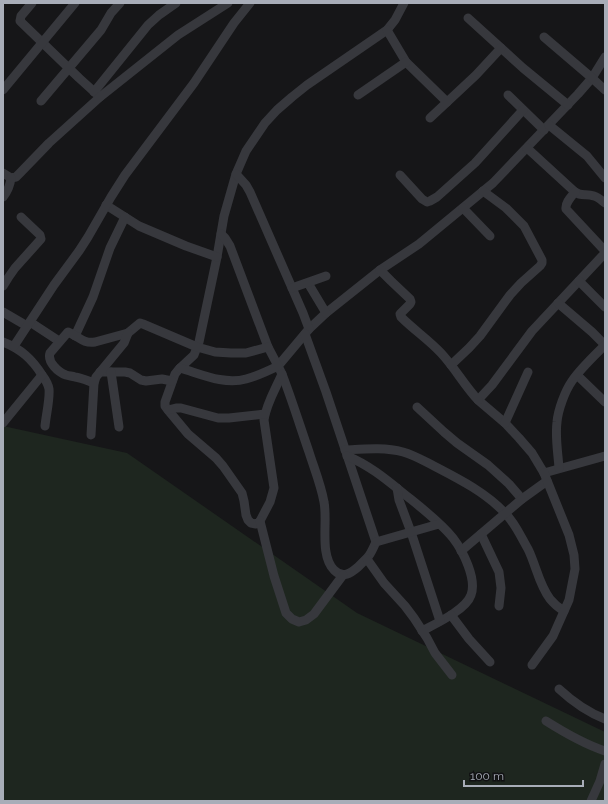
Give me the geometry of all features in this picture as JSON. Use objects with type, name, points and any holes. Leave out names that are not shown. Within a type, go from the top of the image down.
[{"type":"street","points":[[32,3],[20,16],[20,21],[97,95]]},
{"type":"street","points":[[3,90],[76,3]]},
{"type":"street","points":[[41,101],[101,30],[111,13],[120,3]]},
{"type":"street","points":[[97,95],[148,25],[159,14],[176,3]]},
{"type":"street","points":[[3,173],[11,178],[20,174],[97,95],[178,35],[228,3]]},
{"type":"street","points":[[14,346],[54,285],[79,251],[125,175],[194,83],[234,23],[250,3]]},
{"type":"street","points":[[404,3],[395,20],[387,30],[307,85],[277,110],[265,123],[246,151],[236,174],[224,216],[199,342],[194,355],[175,374],[165,402],[165,406],[188,434],[216,458],[230,475],[242,493],[246,515],[251,523],[256,524],[260,521],[270,502],[274,488],[264,420],[265,414],[280,370],[307,331],[326,313],[380,270],[419,244],[493,183],[568,105],[592,78],[605,57]]},
{"type":"street","points":[[468,18],[523,68],[568,105]]},
{"type":"street","points":[[387,30],[406,62],[447,102]]},
{"type":"street","points":[[544,37],[605,90]]},
{"type":"street","points":[[430,118],[476,76],[501,48]]},
{"type":"street","points":[[358,95],[406,62]]},
{"type":"street","points":[[508,95],[523,110],[587,156],[605,178]]},
{"type":"street","points":[[400,175],[422,199],[427,202],[430,201],[437,197],[475,163],[523,110]]},
{"type":"street","points":[[527,148],[575,192],[582,196],[595,196],[605,203]]},
{"type":"street","points":[[236,174],[250,192],[292,288],[376,542],[367,559],[350,573],[342,575],[314,614],[306,620],[299,622],[292,619],[286,613],[274,576],[260,521]]},
{"type":"street","points":[[3,197],[11,184],[11,178]]},
{"type":"street","points":[[452,365],[480,336],[510,294],[542,263],[542,260],[524,226],[506,208],[483,191]]},
{"type":"street","points":[[478,400],[492,385],[532,331],[605,252],[566,209],[567,203],[575,192]]},
{"type":"street","points":[[106,205],[139,226],[217,257]]},
{"type":"street","points":[[463,208],[490,236]]},
{"type":"street","points":[[3,286],[16,268],[41,239],[40,234],[21,217]]},
{"type":"street","points":[[75,336],[93,298],[110,248],[125,217]]},
{"type":"street","points":[[220,234],[225,238],[230,246],[268,347],[280,370],[318,480],[324,502],[324,536],[330,564],[336,572],[342,575]]},
{"type":"street","points":[[380,270],[410,299],[410,304],[401,311],[401,317],[440,352],[452,365],[470,392],[505,423],[532,453],[545,477],[569,535],[574,555],[575,569],[569,600],[553,636],[532,665]]},
{"type":"street","points":[[292,288],[326,276]]},
{"type":"street","points":[[579,281],[605,308]]},
{"type":"street","points":[[308,282],[326,313]]},
{"type":"street","points":[[558,303],[605,345],[570,383],[564,397],[557,422],[559,468]]},
{"type":"street","points":[[3,312],[29,324],[59,341]]},
{"type":"street","points":[[94,383],[67,375],[52,364],[49,356],[50,353],[68,332],[85,342],[90,343],[128,333],[140,323],[197,347],[215,352],[246,353],[268,347]]},
{"type":"street","points":[[90,435],[94,383],[96,377],[124,344],[128,333]]},
{"type":"street","points":[[3,342],[14,346],[28,356],[37,366],[48,383],[49,389],[45,426]]},
{"type":"street","points":[[180,368],[210,377],[236,381],[280,370]]},
{"type":"street","points":[[100,372],[125,372],[146,381],[162,379],[172,382]]},
{"type":"street","points":[[111,372],[119,427]]},
{"type":"street","points":[[505,423],[528,372]]},
{"type":"street","points":[[3,423],[42,375]]},
{"type":"street","points":[[577,375],[605,402]]},
{"type":"street","points":[[417,407],[444,432],[493,470],[522,499]]},
{"type":"street","points":[[168,410],[181,408],[218,418],[265,414]]},
{"type":"street","points":[[346,453],[367,449],[403,452],[455,476],[474,488],[505,513],[516,527],[543,587],[550,599],[564,611]]},
{"type":"street","points":[[346,453],[370,467],[420,506],[452,538],[468,565],[473,584],[471,596],[451,615],[422,631]]},
{"type":"street","points":[[461,551],[522,499],[545,477],[559,468],[605,456]]},
{"type":"street","points":[[397,488],[398,500],[411,532],[440,621]]},
{"type":"street","points":[[376,542],[439,524]]},
{"type":"street","points":[[481,534],[500,572],[501,588],[499,606]]},
{"type":"street","points":[[367,559],[384,583],[405,606],[435,653],[452,675]]},
{"type":"street","points":[[451,615],[469,639],[490,662]]},
{"type":"street","points":[[559,689],[585,710],[605,719]]},
{"type":"street","points":[[546,721],[569,736],[605,751]]},
{"type":"street","points":[[592,801],[605,764]]},
{"type":"shaded area","points":[[3,426],[127,453],[357,613],[605,732],[605,801],[3,801]]}]
